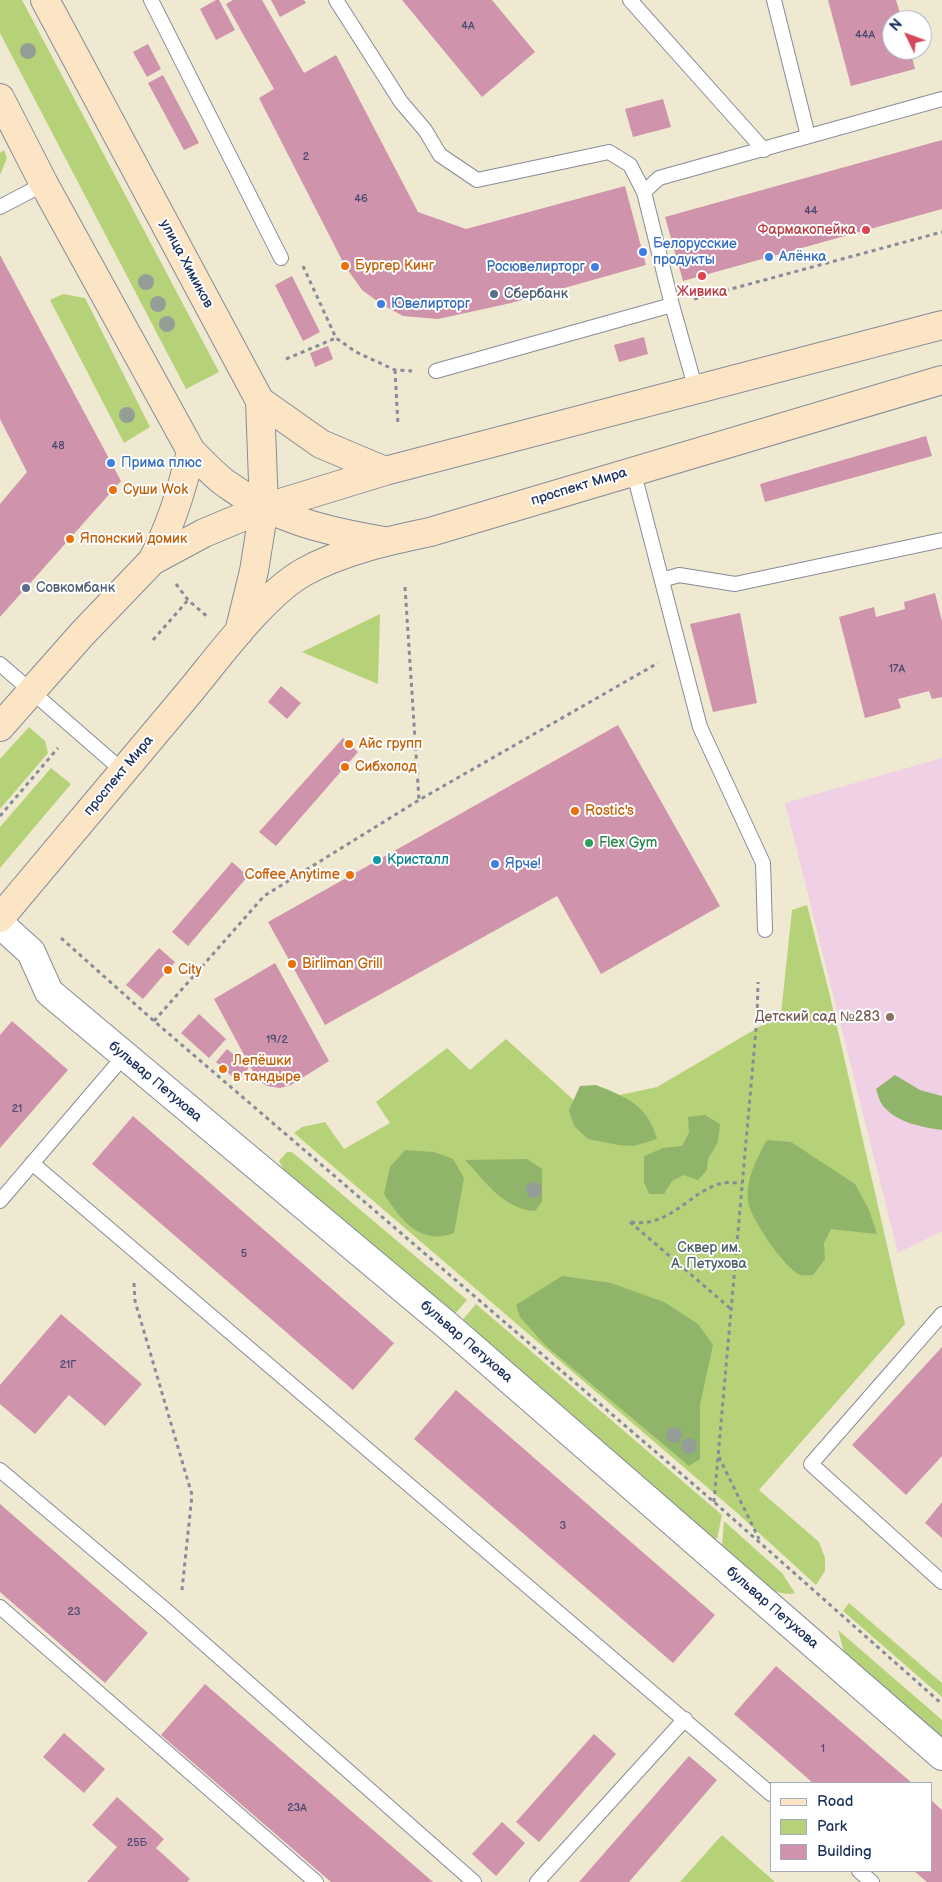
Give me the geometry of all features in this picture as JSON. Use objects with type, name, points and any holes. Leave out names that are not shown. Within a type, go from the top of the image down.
[{"type":"main road","name":"улица Химиков","points":[[45,0],[260,401],[321,444],[384,471]]},
{"type":"main road","points":[[0,98],[44,184],[191,451],[224,482],[264,508],[322,530],[385,542]]},
{"type":"main road","points":[[152,561],[204,533],[264,508],[384,471],[942,325]]},
{"type":"main road","name":"проспект Мира","points":[[0,918],[239,634],[279,591],[304,572],[332,560],[385,542],[430,532],[633,470],[942,380]]},
{"type":"main road","name":"проспект Мира","points":[[239,634],[254,571],[264,508],[260,401]]},
{"type":"main road","points":[[0,727],[31,690],[152,561],[162,542],[182,490],[191,451]]},
{"type":"street","name":"бульвар Петухова","points":[[0,924],[31,952],[49,992],[450,1327],[942,1756]]},
{"type":"lane","points":[[151,0],[281,258]]},
{"type":"lane","points":[[336,0],[401,102],[425,130],[440,155],[477,180],[609,152],[630,165],[644,192],[672,305],[696,390]]},
{"type":"lane","points":[[630,0],[764,150]]},
{"type":"lane","points":[[774,0],[808,136]]},
{"type":"lane","points":[[644,192],[660,178],[942,99]]},
{"type":"lane","points":[[0,206],[44,184]]},
{"type":"lane","points":[[436,371],[672,305]]},
{"type":"lane","points":[[633,470],[700,727],[763,863],[764,930]]},
{"type":"lane","points":[[662,580],[679,575],[735,584],[942,540]]},
{"type":"lane","points":[[0,664],[124,771]]},
{"type":"lane","points":[[0,1201],[124,1056]]},
{"type":"lane","points":[[32,1163],[131,1250],[770,1793]]},
{"type":"lane","points":[[942,1314],[811,1464],[942,1582]]},
{"type":"lane","points":[[0,1470],[167,1611],[474,1882]]},
{"type":"lane","points":[[0,1608],[316,1882]]},
{"type":"lane","points":[[537,1882],[685,1719]]},
{"type":"lane","points":[[860,1872],[872,1882]]},
{"type":"path","points":[[672,305],[942,232]]},
{"type":"path","points":[[281,258],[297,253],[336,338],[356,352],[395,370],[436,371]]},
{"type":"path","points":[[286,359],[336,338]]},
{"type":"path","points":[[395,370],[398,425]]},
{"type":"path","points":[[176,584],[188,600],[209,618]]},
{"type":"path","points":[[405,587],[419,800]]},
{"type":"path","points":[[153,640],[188,600]]},
{"type":"path","points":[[154,1021],[264,896],[419,800],[681,650]]},
{"type":"path","points":[[0,816],[75,728]]},
{"type":"path","points":[[56,933],[154,1021],[760,1542],[942,1704]]},
{"type":"path","points":[[714,1502],[758,982]]},
{"type":"path","points":[[731,1309],[630,1222],[645,1224],[667,1216],[722,1184],[742,1182]]},
{"type":"path","points":[[131,1250],[135,1301],[192,1495],[181,1596],[167,1611]]},
{"type":"path","points":[[718,1457],[760,1542]]},
{"type":"shaded area","name":"Детский сад №283","points":[[942,758],[942,1231],[898,1253],[785,803]]},
{"type":"green space","points":[[0,0],[22,0],[219,372],[186,389],[0,33]]},
{"type":"green space","points":[[4,150],[7,158],[0,175],[0,153]]},
{"type":"green space","points":[[63,294],[85,298],[150,427],[124,443],[50,300]]},
{"type":"green space","points":[[380,614],[378,684],[302,652]]},
{"type":"green space","points":[[29,727],[45,741],[48,753],[0,809],[0,759]]},
{"type":"green space","points":[[51,768],[71,784],[0,868],[0,827]]},
{"type":"green space","name":"Сквер им. А. Петухова","points":[[807,905],[830,996],[905,1324],[759,1490],[819,1542],[825,1558],[825,1571],[816,1585],[736,1512],[294,1133],[302,1127],[325,1122],[344,1149],[390,1123],[376,1102],[447,1048],[470,1070],[506,1039],[578,1104],[657,1087],[781,1014],[792,910]]},
{"type":"green space","points":[[895,1075],[920,1090],[942,1096],[942,1130],[903,1121],[884,1107],[876,1089]]},
{"type":"green space","points":[[596,1085],[626,1098],[642,1110],[653,1127],[657,1139],[634,1146],[588,1139],[574,1126],[569,1110],[580,1086]]},
{"type":"green space","points":[[705,1115],[720,1124],[718,1142],[708,1159],[707,1170],[698,1180],[684,1175],[672,1181],[664,1194],[649,1194],[644,1182],[644,1156],[663,1148],[682,1146],[689,1133],[688,1117]]},
{"type":"green space","points":[[767,1140],[791,1142],[855,1184],[869,1210],[877,1234],[831,1229],[824,1243],[825,1259],[813,1275],[801,1275],[794,1271],[778,1254],[762,1231],[748,1202],[750,1177]]},
{"type":"green space","points":[[405,1150],[434,1152],[453,1159],[464,1178],[454,1233],[431,1236],[421,1233],[397,1213],[384,1194],[390,1167]]},
{"type":"green space","points":[[287,1152],[292,1152],[467,1300],[453,1316],[284,1170],[279,1161]]},
{"type":"green space","points":[[527,1159],[542,1169],[542,1202],[535,1211],[523,1209],[504,1200],[465,1160]]},
{"type":"green space","points":[[562,1276],[611,1283],[664,1302],[698,1324],[713,1345],[700,1405],[700,1459],[689,1466],[545,1345],[520,1317],[516,1305]]},
{"type":"green space","points":[[476,1304],[722,1515],[717,1539],[713,1539],[460,1323]]},
{"type":"green space","points":[[724,1521],[782,1573],[795,1593],[785,1594],[765,1585],[746,1570],[722,1546]]},
{"type":"green space","points":[[849,1603],[942,1683],[942,1697],[843,1611]]},
{"type":"green space","points":[[838,1630],[942,1720],[942,1737],[844,1652]]},
{"type":"green space","points":[[722,1835],[775,1882],[680,1882]]},
{"type":"building","points":[[219,0],[235,30],[216,40],[200,9]]},
{"type":"building","points":[[233,0],[262,0],[304,73],[336,55],[418,212],[466,229],[625,186],[646,265],[511,303],[438,319],[403,316],[381,304],[362,290],[345,266],[259,98],[274,89],[226,4]]},
{"type":"building","points":[[271,0],[304,0],[306,3],[280,17]]},
{"type":"building","points":[[402,0],[492,0],[535,52],[482,97]]},
{"type":"building","points":[[828,0],[896,0],[899,10],[882,10],[882,60],[913,60],[915,69],[851,86]]},
{"type":"building","points":[[148,44],[161,69],[147,77],[133,52]]},
{"type":"building","points":[[163,75],[199,143],[184,150],[148,83]]},
{"type":"building","points":[[663,99],[671,127],[633,137],[625,109]]},
{"type":"building","points":[[942,140],[942,209],[683,281],[665,217]]},
{"type":"building","points":[[0,255],[121,481],[0,617],[0,504],[27,472],[0,419]]},
{"type":"building","points":[[292,276],[320,332],[303,341],[275,285]]},
{"type":"building","points":[[644,337],[648,354],[619,362],[614,345]]},
{"type":"building","points":[[328,346],[333,359],[315,367],[310,353]]},
{"type":"building","points":[[926,436],[932,456],[765,502],[760,484]]},
{"type":"building","points":[[935,593],[942,621],[942,697],[932,699],[929,691],[898,699],[901,708],[865,718],[839,617],[874,607],[876,617],[905,609],[904,602]]},
{"type":"building","points":[[740,613],[757,703],[713,712],[690,624]]},
{"type":"building","points":[[281,686],[301,703],[287,719],[268,702]]},
{"type":"building","name":"Кристалл","points":[[618,725],[720,906],[601,974],[557,896],[325,1025],[268,922]]},
{"type":"building","points":[[343,738],[358,752],[276,846],[259,832]]},
{"type":"building","points":[[232,862],[248,876],[188,946],[172,932]]},
{"type":"building","points":[[159,948],[175,962],[143,999],[126,985]]},
{"type":"building","points":[[275,963],[329,1061],[291,1085],[280,1088],[267,1086],[257,1079],[214,999]]},
{"type":"building","points":[[199,1014],[226,1039],[209,1058],[181,1033]]},
{"type":"building","points":[[12,1021],[68,1070],[0,1148],[0,1035]]},
{"type":"building","points":[[227,1049],[249,1068],[237,1081],[216,1062]]},
{"type":"building","points":[[133,1116],[394,1343],[353,1390],[92,1164]]},
{"type":"building","points":[[61,1314],[142,1384],[105,1426],[69,1395],[35,1434],[0,1404],[0,1385]]},
{"type":"building","points":[[942,1347],[942,1456],[906,1495],[852,1445]]},
{"type":"building","points":[[456,1390],[715,1615],[673,1663],[414,1439]]},
{"type":"building","points":[[942,1502],[942,1538],[925,1523]]},
{"type":"building","points":[[0,1504],[148,1633],[105,1683],[0,1592]]},
{"type":"building","points":[[776,1666],[911,1782],[812,1782],[734,1714]]},
{"type":"building","points":[[205,1684],[433,1882],[331,1882],[161,1735]]},
{"type":"building","points":[[64,1733],[105,1769],[84,1793],[43,1757]]},
{"type":"building","points":[[594,1734],[616,1754],[539,1842],[516,1822]]},
{"type":"building","points":[[689,1756],[717,1780],[629,1882],[579,1882]]},
{"type":"building","points":[[117,1797],[164,1839],[156,1848],[190,1879],[187,1882],[87,1882],[117,1847],[92,1825]]},
{"type":"building","points":[[932,1801],[942,1810],[942,1882],[927,1882],[915,1872],[932,1872]]},
{"type":"building","points":[[502,1822],[525,1843],[496,1876],[472,1854]]},
{"type":"place","name":"Фармакопейка","points":[[866,230]]},
{"type":"place","name":"Белорусские продукты","points":[[643,252]]},
{"type":"place","name":"Алёнка","points":[[769,257]]},
{"type":"place","name":"Бургер Кинг","points":[[345,266]]},
{"type":"place","name":"Росювелирторг","points":[[595,267]]},
{"type":"place","name":"Живика","points":[[702,276]]},
{"type":"place","name":"Сбербанк","points":[[494,294]]},
{"type":"place","name":"Ювелирторг","points":[[381,304]]},
{"type":"place","name":"Прима плюс","points":[[111,463]]},
{"type":"place","name":"Суши Wok","points":[[113,490]]},
{"type":"place","name":"Японский домик","points":[[70,539]]},
{"type":"place","name":"Совкомбанк","points":[[26,588]]},
{"type":"place","name":"Айс групп","points":[[349,744]]},
{"type":"place","name":"Сибхолод","points":[[345,767]]},
{"type":"place","name":"Rostic's","points":[[575,811]]},
{"type":"place","name":"Flex Gym","points":[[589,843]]},
{"type":"place","name":"Кристалл","points":[[377,860]]},
{"type":"place","name":"Ярче!","points":[[495,864]]},
{"type":"place","name":"Coffee Anytime","points":[[350,875]]},
{"type":"place","name":"Birliman Grill","points":[[292,964]]},
{"type":"place","name":"City","points":[[168,970]]},
{"type":"place","name":"Детский сад №283","points":[[890,1017]]},
{"type":"place","name":"Лепёшки в тандыре","points":[[223,1069]]}]
